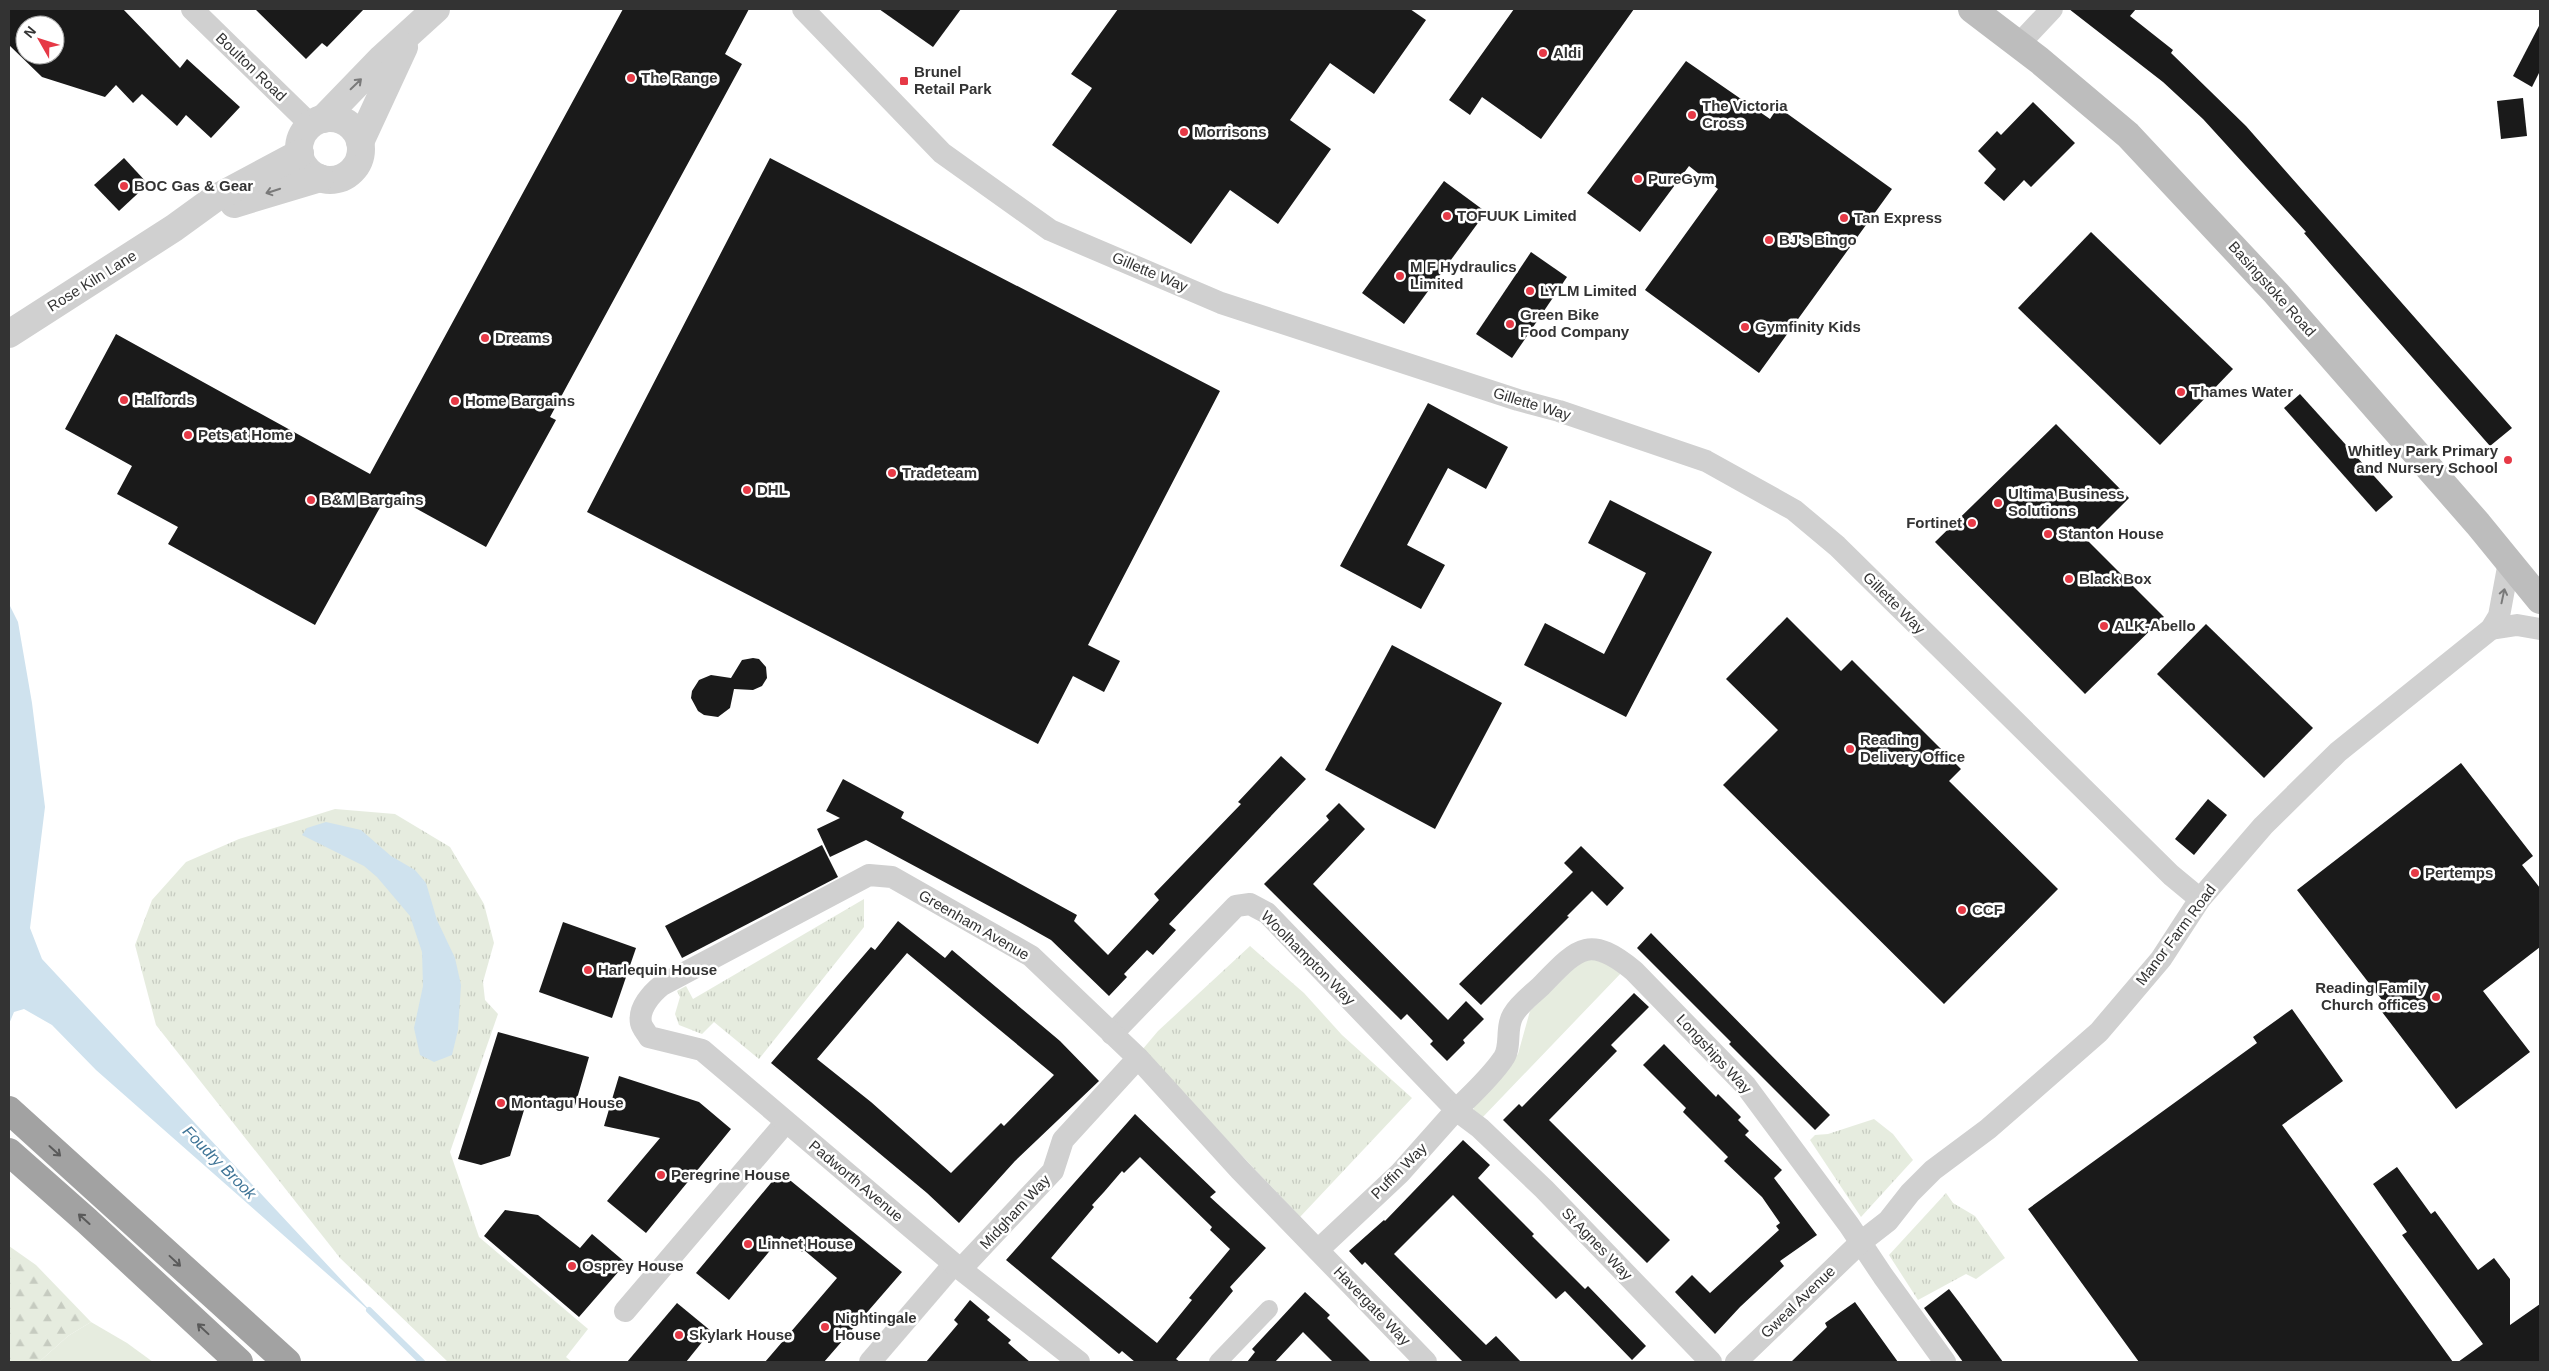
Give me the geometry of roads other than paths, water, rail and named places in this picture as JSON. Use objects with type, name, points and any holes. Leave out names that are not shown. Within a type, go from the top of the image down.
[{"type":"highway","points":[[14,1115],[286,1362]]},
{"type":"highway","points":[[9,1152],[87,1221],[239,1362]]},
{"type":"main road","name":"Basingstoke Road","points":[[1972,9],[2019,44],[2128,135],[2276,293],[2540,600]]},
{"type":"street","name":"Boulton Road","points":[[192,9],[317,122]]},
{"type":"street","name":"Rose Kiln Lane","points":[[9,334],[174,228],[214,199],[300,153],[300,142],[317,122],[382,58],[436,9]]},
{"type":"street","name":"Gillette Way","points":[[803,9],[942,153],[1050,230],[1221,303],[1518,400],[1559,411],[1706,461],[1794,510],[1837,546],[2171,875],[2200,900]]},
{"type":"street","points":[[2019,44],[2052,9]]},
{"type":"street","name":"Rose Kiln Lane","points":[[174,228],[274,190],[320,178],[338,178],[354,168],[361,151],[360,142],[377,100],[411,32]]},
{"type":"street","points":[[317,122],[342,120],[356,133],[360,142]]},
{"type":"street","points":[[300,153],[306,168],[320,178]]},
{"type":"street","name":"Manor Farm Road","points":[[1861,1242],[1888,1221],[1910,1193],[1933,1170],[1988,1129],[2099,1032],[2161,959],[2200,900],[2263,826],[2338,752],[2491,629],[2499,616],[2509,562]]},
{"type":"street","points":[[2491,629],[2517,625],[2540,629]]},
{"type":"street","name":"Greenham Avenue","points":[[643,1010],[650,995],[662,985],[869,875],[892,877],[1031,956],[1138,1058],[1318,1250]]},
{"type":"street","name":"Woolhampton Way","points":[[1112,1034],[1236,906],[1250,904],[1267,913],[1456,1110]]},
{"type":"street","name":"Longships Way","points":[[1456,1110],[1505,1058],[1508,1030],[1513,1014],[1570,956],[1584,950],[1600,949],[1615,956],[1634,971],[1746,1086],[1861,1242],[1882,1276],[1945,1362]]},
{"type":"street","name":"Padworth Avenue","points":[[643,1010],[641,1023],[649,1037],[702,1050],[958,1267],[1079,1362]]},
{"type":"street","name":"Midgham Way","points":[[870,1362],[958,1267],[1053,1170],[1063,1140],[1138,1058]]},
{"type":"street","name":"St Agnes Way","points":[[1456,1110],[1480,1128],[1544,1189],[1711,1362]]},
{"type":"street","name":"Puffin Way","points":[[1318,1250],[1400,1173],[1456,1110]]},
{"type":"street","points":[[625,1311],[786,1122]]},
{"type":"street","name":"Gweal Avenue","points":[[1736,1362],[1861,1242]]},
{"type":"street","name":"Havergate Way","points":[[1318,1250],[1426,1362]]},
{"type":"street","points":[[1218,1362],[1269,1309]]},
{"type":"water","points":[[9,604],[18,622],[32,703],[45,807],[30,928],[42,959],[375,1316],[96,1070],[52,1025],[24,1009],[14,1012],[9,1024]]},
{"type":"water","points":[[326,822],[361,830],[391,856],[415,870],[426,883],[437,920],[455,958],[461,985],[458,1030],[452,1055],[434,1062],[420,1055],[414,1028],[423,986],[422,952],[410,916],[377,877],[364,866],[302,835],[307,828]]},
{"type":"waterway","name":"Foudry Brook","points":[[369,1310],[422,1362]]},
{"type":"place","name":"Aldi","points":[[1543,53]]},
{"type":"place","name":"The Range","points":[[631,78]]},
{"type":"place","name":"Brunel Retail Park","points":[[904,81]]},
{"type":"place","name":"The Victoria Cross","points":[[1692,115]]},
{"type":"place","name":"Morrisons","points":[[1184,132]]},
{"type":"place","name":"PureGym","points":[[1638,179]]},
{"type":"place","name":"BOC Gas & Gear","points":[[124,186]]},
{"type":"place","name":"TOFUUK Limited","points":[[1447,216]]},
{"type":"place","name":"Tan Express","points":[[1844,218]]},
{"type":"place","name":"BJ's Bingo","points":[[1769,240]]},
{"type":"place","name":"M F Hydraulics Limited","points":[[1400,276]]},
{"type":"place","name":"LYLM Limited","points":[[1530,291]]},
{"type":"place","name":"Green Bike Food Company","points":[[1510,324]]},
{"type":"place","name":"Gymfinity Kids","points":[[1745,327]]},
{"type":"place","name":"Dreams","points":[[485,338]]},
{"type":"place","name":"Thames Water","points":[[2181,392]]},
{"type":"place","name":"Halfords","points":[[124,400]]},
{"type":"place","name":"Home Bargains","points":[[455,401]]},
{"type":"place","name":"Pets at Home","points":[[188,435]]},
{"type":"place","name":"Whitley Park Primary and Nursery School","points":[[2508,460]]},
{"type":"place","name":"Tradeteam","points":[[892,473]]},
{"type":"place","name":"DHL","points":[[747,490]]},
{"type":"place","name":"B&M Bargains","points":[[311,500]]},
{"type":"place","name":"Ultima Business Solutions","points":[[1998,503]]},
{"type":"place","name":"Fortinet","points":[[1972,523]]},
{"type":"place","name":"Stanton House","points":[[2048,534]]},
{"type":"place","name":"Black Box","points":[[2069,579]]},
{"type":"place","name":"ALK-Abello","points":[[2104,626]]},
{"type":"place","name":"Reading Delivery Office","points":[[1850,749]]},
{"type":"place","name":"Pertemps","points":[[2415,873]]},
{"type":"place","name":"CCF","points":[[1962,910]]},
{"type":"place","name":"Harlequin House","points":[[588,970]]},
{"type":"place","name":"Reading Family Church offices","points":[[2436,997]]},
{"type":"place","name":"Montagu House","points":[[501,1103]]},
{"type":"place","name":"Peregrine House","points":[[661,1175]]},
{"type":"place","name":"Linnet House","points":[[748,1244]]},
{"type":"place","name":"Osprey House","points":[[572,1266]]},
{"type":"place","name":"Nightingale House","points":[[825,1327]]},
{"type":"place","name":"Skylark House","points":[[679,1335]]}]
